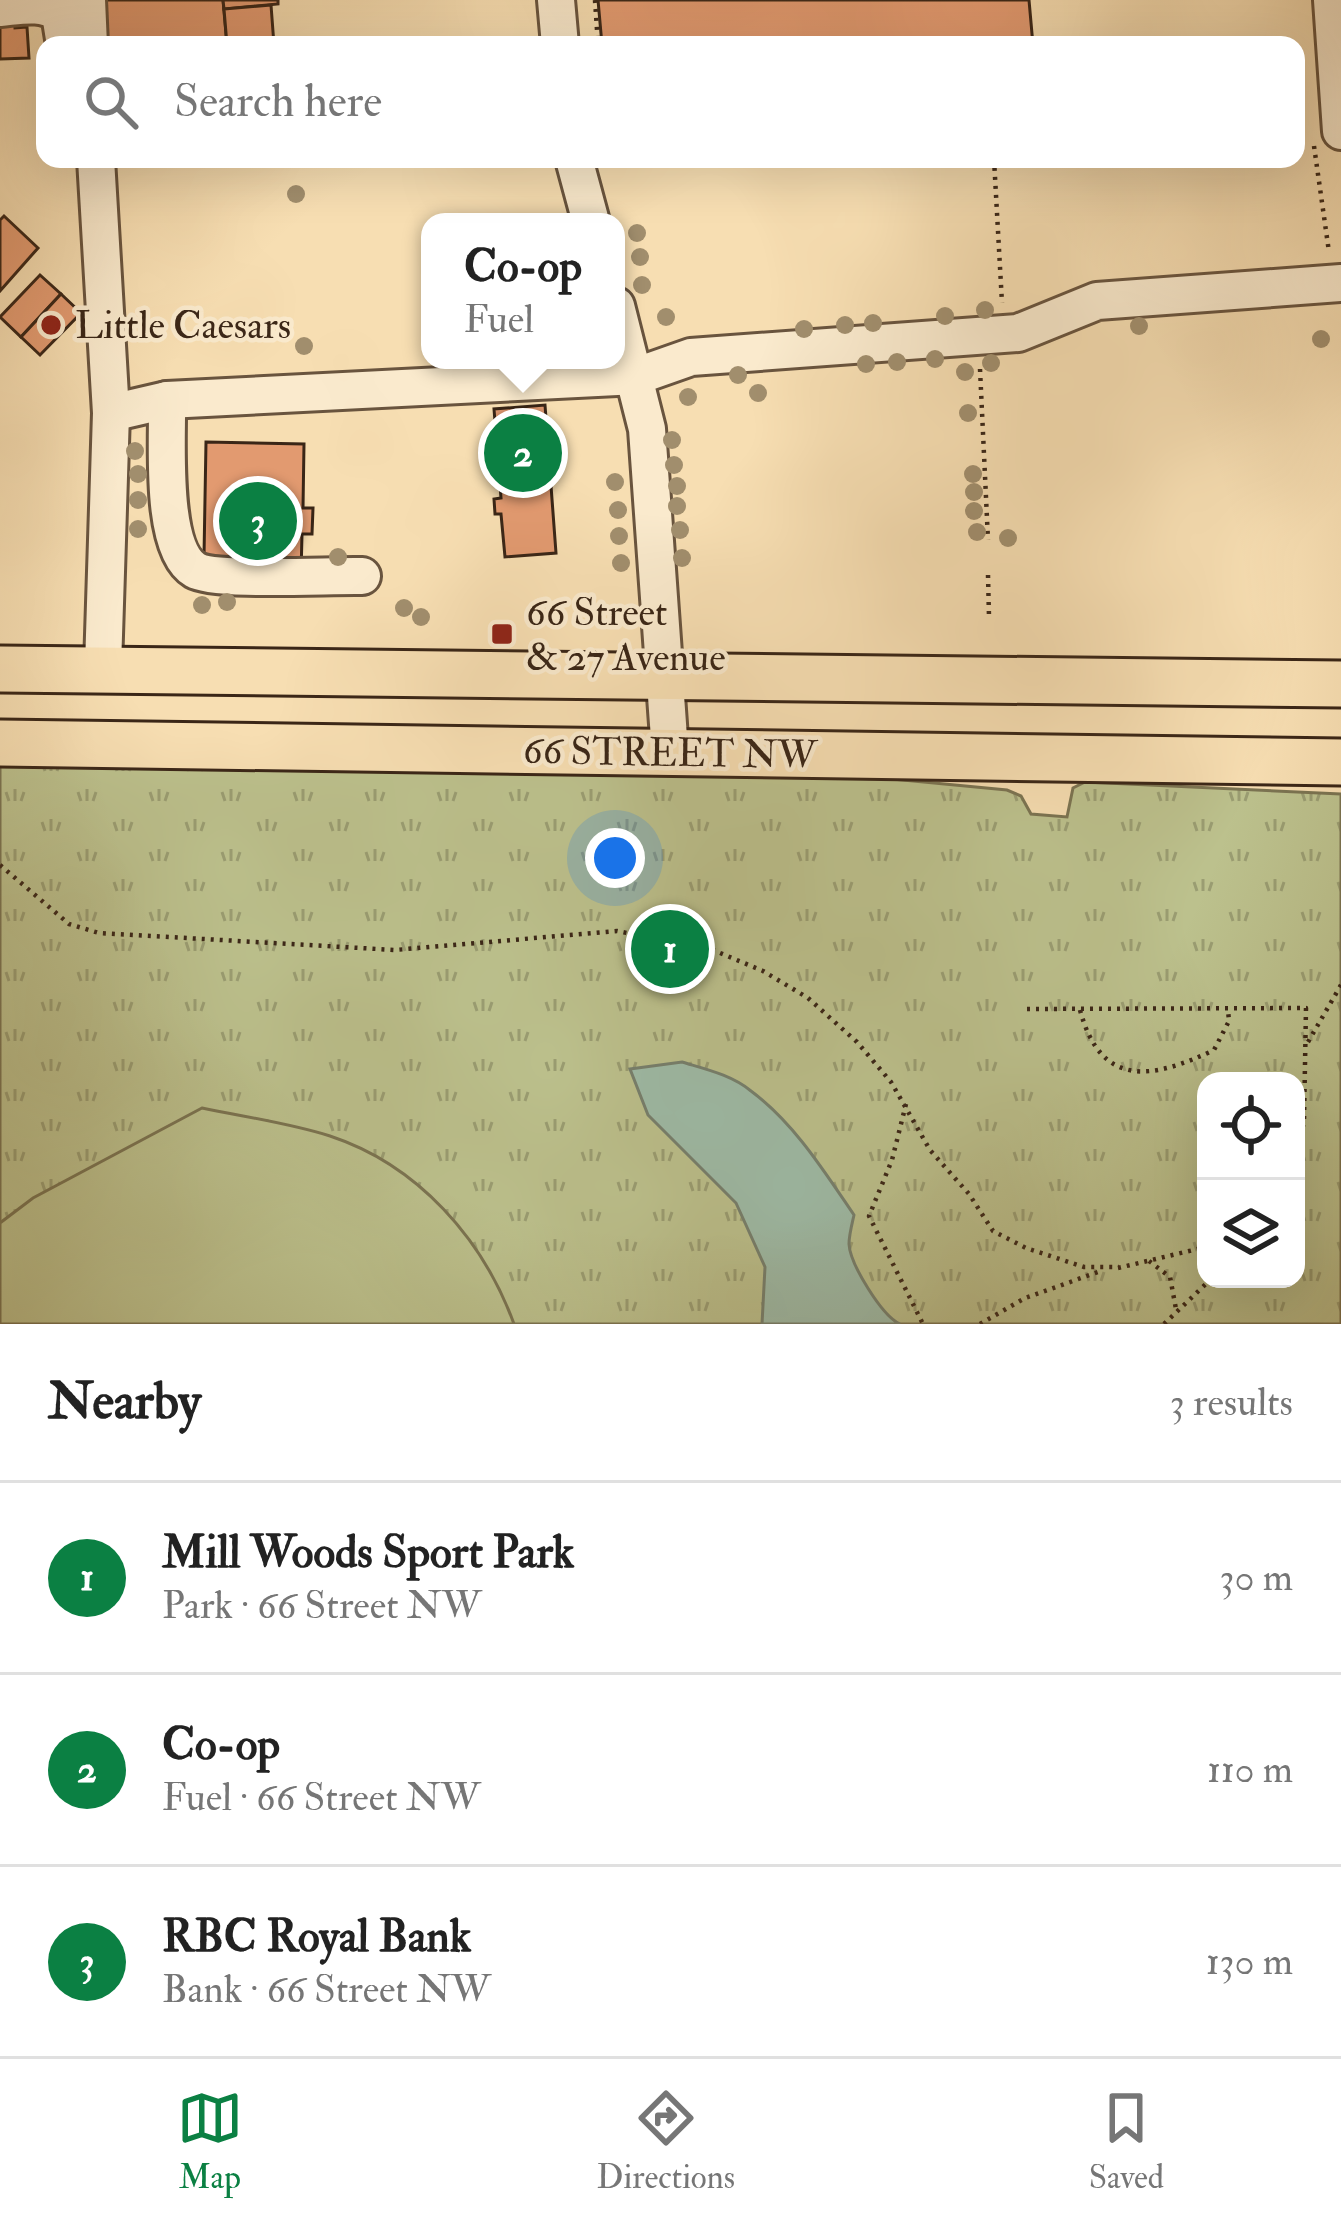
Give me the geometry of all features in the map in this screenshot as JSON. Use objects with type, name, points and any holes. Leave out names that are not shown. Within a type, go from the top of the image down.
[{"type":"main road","name":"66 STREET NW","points":[[0,669],[1341,684]]},
{"type":"main road","points":[[0,695],[334,670]]},
{"type":"main road","name":"66 STREET NW","points":[[0,742],[1341,762]]},
{"type":"lane","points":[[87,0],[89,36]]},
{"type":"lane","points":[[556,0],[559,36]]},
{"type":"lane","points":[[1327,132],[1332,0]]},
{"type":"lane","points":[[0,8],[51,8],[60,14],[64,36]]},
{"type":"lane","points":[[97,168],[111,413],[103,668]]},
{"type":"lane","points":[[576,168],[589,213]]},
{"type":"lane","points":[[111,413],[167,400],[637,376],[691,357],[1018,333],[1097,301],[1332,275]]},
{"type":"lane","points":[[625,336],[647,429],[670,752]]},
{"type":"lane","points":[[167,400],[169,508],[185,562],[207,575],[362,575]]},
{"type":"path","points":[[595,0],[597,36]]},
{"type":"path","points":[[1327,132],[1332,275]]},
{"type":"path","points":[[994,168],[1001,306]]},
{"type":"path","points":[[980,361],[988,540]]},
{"type":"path","points":[[988,574],[988,617]]},
{"type":"path","points":[[0,866],[69,924],[99,933],[395,950],[602,931],[686,942],[763,971],[808,998],[875,1061],[906,1104],[930,1150],[969,1194],[993,1231],[1026,1248],[1084,1267],[1119,1268]]},
{"type":"path","points":[[1305,1046],[1341,986]]},
{"type":"path","points":[[1028,1009],[1306,1007],[1305,1072]]},
{"type":"path","points":[[1079,1009],[1088,1041],[1107,1064],[1136,1070],[1163,1069],[1214,1050],[1229,1021],[1228,1010]]},
{"type":"path","points":[[906,1104],[892,1160],[869,1216],[923,1324]]},
{"type":"path","points":[[980,1324],[1059,1284],[1197,1249]]},
{"type":"path","points":[[1149,1261],[1170,1277],[1176,1313]]},
{"type":"path","points":[[1164,1324],[1202,1288]]},
{"type":"green space","points":[[0,762],[861,776],[1007,790],[1021,796],[1031,814],[1067,817],[1073,788],[1085,782],[1341,794],[1341,1324],[0,1324]]},
{"type":"green space","points":[[202,1108],[330,1136],[392,1166],[419,1186],[465,1235],[485,1263],[514,1324],[0,1324],[0,1223],[33,1198]]},
{"type":"shaded area","points":[[682,1062],[744,1085],[795,1133],[854,1215],[849,1244],[855,1264],[876,1300],[900,1324],[762,1324],[765,1267],[736,1203],[648,1115],[630,1069]]},
{"type":"building","points":[[102,0],[223,0],[226,36],[105,36]]},
{"type":"building","points":[[223,0],[278,0],[278,4],[224,9]]},
{"type":"building","points":[[598,0],[1029,0],[1032,36],[601,36]]},
{"type":"building","points":[[271,5],[273,36],[226,36],[224,9]]},
{"type":"building","points":[[14,11],[15,28],[27,27],[29,58],[0,59],[0,12]]},
{"type":"building","points":[[4,216],[38,248],[0,291],[0,220]]},
{"type":"building","points":[[40,275],[61,294],[21,337],[0,317]]},
{"type":"building","name":"Little Caesars","points":[[61,294],[81,313],[40,355],[21,337]]},
{"type":"building","points":[[545,405],[556,553],[505,557],[501,514],[495,514],[494,499],[501,498],[494,409]]},
{"type":"building","points":[[206,442],[304,444],[303,508],[313,508],[312,534],[302,534],[301,575],[274,574],[274,558],[204,556]]},
{"type":"place","name":"Little Caesars","points":[[51,325]]},
{"type":"place","name":"Co-op","points":[[523,453]]},
{"type":"place","name":"RBC Royal Bank","points":[[258,521]]},
{"type":"place","name":"66 Street & 27 Avenue","points":[[502,634]]},
{"type":"place","name":"Mill Woods Sport Park","points":[[670,949]]}]
